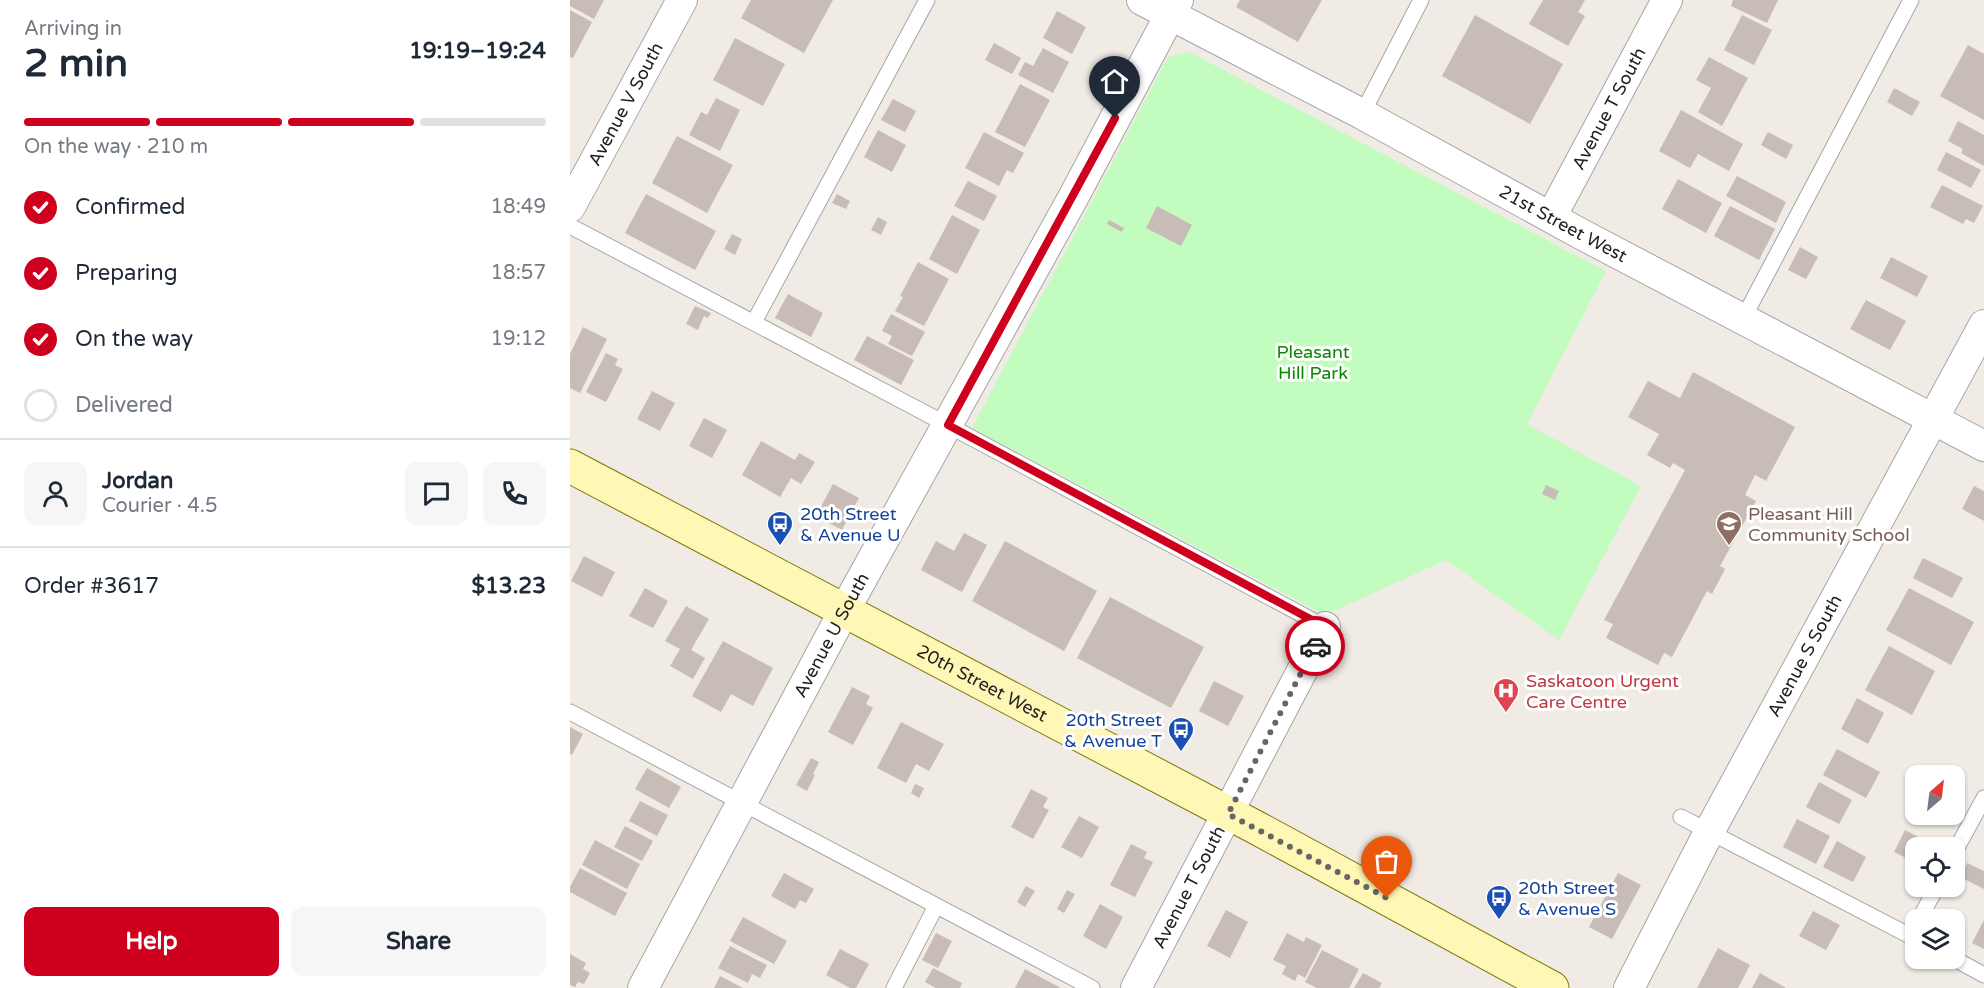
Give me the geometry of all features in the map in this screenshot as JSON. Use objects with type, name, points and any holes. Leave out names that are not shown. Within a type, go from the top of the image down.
[{"type":"main road","name":"20th Street West","points":[[570,466],[1552,988]]},
{"type":"street","name":"Avenue V South","points":[[570,207],[682,0]]},
{"type":"street","name":"21st Street West","points":[[1142,0],[1174,8],[1551,217],[1984,446]]},
{"type":"street","name":"Avenue T South","points":[[1551,217],[1667,0]]},
{"type":"street","name":"Avenue U South","points":[[643,988],[844,611],[948,425],[1174,8]]},
{"type":"street","name":"Avenue S South","points":[[1629,988],[1709,832],[1984,326]]},
{"type":"street","name":"Avenue T South","points":[[1136,988],[1325,627]]},
{"type":"lane","points":[[754,322],[927,0]]},
{"type":"lane","points":[[1362,114],[1421,0]]},
{"type":"lane","points":[[1743,319],[1911,0]]},
{"type":"lane","points":[[570,226],[1325,627]]},
{"type":"lane","points":[[570,712],[1092,988]]},
{"type":"lane","points":[[1963,837],[1984,798]]},
{"type":"lane","points":[[1681,817],[1905,930]]},
{"type":"lane","points":[[894,988],[936,906]]},
{"type":"lane","points":[[1965,965],[1984,975]]},
{"type":"green space","name":"Pleasant Hill Park","points":[[1189,52],[1606,271],[1527,424],[1641,486],[1559,640],[1446,560],[1325,615],[972,428],[1168,57]]},
{"type":"building","points":[[570,0],[604,0],[594,19],[570,6]]},
{"type":"building","points":[[751,0],[833,0],[804,53],[741,18]]},
{"type":"building","points":[[1240,0],[1322,0],[1298,42],[1236,7]]},
{"type":"building","points":[[1543,0],[1585,0],[1578,12],[1585,16],[1568,46],[1529,24]]},
{"type":"building","points":[[1733,0],[1778,0],[1767,23],[1731,6]]},
{"type":"building","points":[[570,10],[592,22],[573,58],[570,57]]},
{"type":"building","points":[[1057,11],[1086,27],[1072,54],[1043,38]]},
{"type":"building","points":[[1475,15],[1563,64],[1530,124],[1442,76]]},
{"type":"building","points":[[1742,15],[1772,30],[1754,65],[1724,50]]},
{"type":"building","points":[[735,38],[785,64],[763,106],[713,80]]},
{"type":"building","points":[[994,43],[1021,58],[1012,74],[985,60]]},
{"type":"building","points":[[1968,45],[1984,54],[1984,120],[1940,96]]},
{"type":"building","points":[[1043,48],[1069,62],[1053,93],[1018,75],[1025,62],[1033,66]]},
{"type":"building","points":[[1709,57],[1748,78],[1722,126],[1698,112],[1711,88],[1696,80]]},
{"type":"building","points":[[1020,84],[1050,100],[1025,147],[995,132]]},
{"type":"building","points":[[1894,88],[1920,102],[1912,116],[1887,102]]},
{"type":"building","points":[[716,98],[740,110],[720,151],[689,135],[701,112],[707,115]]},
{"type":"building","points":[[893,99],[916,111],[905,132],[881,120]]},
{"type":"building","points":[[1681,110],[1743,144],[1729,171],[1698,154],[1690,168],[1659,151]]},
{"type":"building","points":[[1958,121],[1984,135],[1984,166],[1961,153],[1963,149],[1948,141]]},
{"type":"building","points":[[878,130],[906,145],[892,172],[864,157]]},
{"type":"building","points":[[984,132],[1024,153],[1013,173],[1007,170],[999,186],[965,168]]},
{"type":"building","points":[[1768,132],[1793,145],[1786,159],[1761,145]]},
{"type":"building","points":[[677,136],[733,165],[707,213],[652,183]]},
{"type":"building","points":[[1946,152],[1981,170],[1971,188],[1937,170]]},
{"type":"building","points":[[1737,176],[1786,202],[1776,223],[1726,196]]},
{"type":"building","points":[[1678,179],[1722,203],[1706,233],[1662,209]]},
{"type":"building","points":[[968,181],[997,196],[984,221],[954,206]]},
{"type":"building","points":[[1942,185],[1983,206],[1974,223],[1966,219],[1963,224],[1930,207]]},
{"type":"building","points":[[646,194],[716,231],[695,270],[625,233]]},
{"type":"building","points":[[837,194],[850,201],[846,209],[832,203]]},
{"type":"building","points":[[1157,206],[1192,225],[1181,246],[1146,228]]},
{"type":"building","points":[[1730,206],[1775,229],[1759,260],[1714,236]]},
{"type":"building","points":[[952,215],[980,230],[957,274],[929,259]]},
{"type":"building","points":[[878,217],[887,222],[881,235],[871,230]]},
{"type":"building","points":[[1109,220],[1124,228],[1122,232],[1107,224]]},
{"type":"building","points":[[732,234],[742,239],[735,255],[724,249]]},
{"type":"building","points":[[1800,247],[1818,257],[1806,279],[1788,270]]},
{"type":"building","points":[[1891,257],[1928,276],[1917,297],[1880,278]]},
{"type":"building","points":[[918,262],[949,279],[924,326],[895,311],[903,297],[900,296]]},
{"type":"building","points":[[788,294],[823,313],[811,337],[775,318]]},
{"type":"building","points":[[1866,300],[1906,321],[1890,350],[1850,329]]},
{"type":"building","points":[[695,306],[711,313],[708,318],[704,316],[698,330],[686,324]]},
{"type":"building","points":[[891,314],[925,332],[912,356],[888,344],[892,336],[882,331]]},
{"type":"building","points":[[583,327],[607,339],[580,393],[570,388],[570,354]]},
{"type":"building","points":[[867,336],[914,360],[901,385],[854,360]]},
{"type":"building","points":[[606,353],[618,359],[615,365],[623,369],[606,402],[586,392]]},
{"type":"building","points":[[1693,372],[1795,427],[1766,481],[1755,475],[1745,495],[1756,501],[1720,566],[1725,569],[1712,594],[1707,591],[1672,657],[1664,653],[1658,665],[1606,638],[1613,624],[1604,620],[1685,470],[1673,463],[1670,468],[1647,455],[1659,434],[1628,417],[1648,381],[1680,398]]},
{"type":"building","points":[[652,391],[675,403],[660,431],[637,419]]},
{"type":"building","points":[[704,418],[727,430],[712,458],[689,446]]},
{"type":"building","points":[[761,441],[795,460],[799,453],[815,462],[801,484],[791,478],[780,497],[742,475]]},
{"type":"building","points":[[833,484],[859,498],[842,530],[816,516]]},
{"type":"building","points":[[1546,485],[1559,491],[1555,500],[1542,494]]},
{"type":"building","points":[[1974,486],[1984,491],[1984,521],[1962,509]]},
{"type":"building","points":[[964,533],[987,545],[962,592],[921,570],[936,541],[954,551]]},
{"type":"building","points":[[1005,541],[1097,591],[1064,651],[972,601]]},
{"type":"building","points":[[584,556],[615,572],[602,597],[571,581]]},
{"type":"building","points":[[1923,558],[1963,578],[1952,598],[1913,578]]},
{"type":"building","points":[[645,588],[668,601],[653,628],[629,616]]},
{"type":"building","points":[[1909,588],[1974,622],[1951,665],[1886,630]]},
{"type":"building","points":[[1110,597],[1204,647],[1171,708],[1077,658]]},
{"type":"building","points":[[686,606],[709,619],[691,650],[705,658],[693,679],[670,666],[680,649],[665,641]]},
{"type":"building","points":[[723,641],[773,668],[753,706],[731,694],[721,712],[692,696]]},
{"type":"building","points":[[1889,646],[1935,671],[1912,715],[1865,690]]},
{"type":"building","points":[[1214,681],[1244,696],[1228,726],[1199,711]]},
{"type":"building","points":[[852,687],[870,696],[866,704],[873,708],[853,745],[828,732]]},
{"type":"building","points":[[1857,698],[1884,713],[1868,744],[1841,729]]},
{"type":"building","points":[[901,722],[944,744],[929,771],[916,764],[906,783],[877,768]]},
{"type":"building","points":[[570,727],[583,734],[572,755],[570,754]]},
{"type":"building","points":[[1837,749],[1880,772],[1866,798],[1823,775]]},
{"type":"building","points":[[811,758],[819,762],[807,791],[796,785]]},
{"type":"building","points":[[647,768],[681,787],[669,808],[635,789]]},
{"type":"building","points":[[1819,782],[1852,800],[1839,824],[1806,807]]},
{"type":"building","points":[[915,784],[924,788],[919,798],[911,793]]},
{"type":"building","points":[[1031,789],[1048,798],[1043,807],[1049,810],[1033,839],[1011,827]]},
{"type":"building","points":[[640,801],[668,815],[657,836],[629,821]]},
{"type":"building","points":[[1079,816],[1099,827],[1082,858],[1061,847]]},
{"type":"building","points":[[1797,819],[1830,836],[1816,864],[1783,847]]},
{"type":"building","points":[[625,826],[653,841],[642,861],[614,847]]},
{"type":"building","points":[[1905,830],[1919,837],[1905,837],[1905,858],[1894,852]]},
{"type":"building","points":[[595,840],[640,864],[627,889],[582,865]]},
{"type":"building","points":[[1837,841],[1866,857],[1853,882],[1823,867]]},
{"type":"building","points":[[1131,844],[1147,852],[1144,858],[1153,862],[1135,897],[1110,885]]},
{"type":"building","points":[[1967,863],[1984,871],[1984,889],[1965,880]]},
{"type":"building","points":[[580,868],[627,893],[615,916],[570,892],[570,887]]},
{"type":"building","points":[[784,873],[814,889],[806,903],[800,900],[795,909],[771,896]]},
{"type":"building","points":[[1618,873],[1641,885],[1612,939],[1589,927]]},
{"type":"building","points":[[1026,886],[1035,891],[1025,907],[1017,902]]},
{"type":"building","points":[[1067,890],[1075,894],[1064,913],[1057,909]]},
{"type":"building","points":[[1100,904],[1123,917],[1106,949],[1083,936]]},
{"type":"building","points":[[1226,910],[1248,922],[1230,958],[1207,946]]},
{"type":"building","points":[[1813,911],[1840,925],[1826,950],[1799,936]]},
{"type":"building","points":[[743,917],[787,941],[774,964],[730,941]]},
{"type":"building","points":[[1984,920],[1984,949],[1972,943]]},
{"type":"building","points":[[936,933],[952,941],[938,968],[922,960]]},
{"type":"building","points":[[1287,933],[1304,942],[1306,937],[1322,945],[1305,978],[1298,974],[1295,981],[1282,974],[1286,966],[1273,960]]},
{"type":"building","points":[[730,946],[767,965],[760,978],[752,974],[748,983],[718,968]]},
{"type":"building","points":[[1718,948],[1750,965],[1738,988],[1697,988]]},
{"type":"building","points":[[840,949],[869,964],[856,988],[850,988],[826,975]]},
{"type":"building","points":[[1322,950],[1359,969],[1349,988],[1317,988],[1305,982]]},
{"type":"building","points":[[570,954],[586,963],[583,969],[590,973],[584,984],[578,982],[575,987],[570,985]]},
{"type":"building","points":[[933,968],[962,983],[960,988],[936,988],[925,982]]},
{"type":"building","points":[[1025,969],[1061,988],[1015,988]]},
{"type":"building","points":[[1363,973],[1382,983],[1379,988],[1354,988]]},
{"type":"building","points":[[1760,973],[1786,988],[1752,988]]},
{"type":"building","points":[[720,976],[743,988],[714,988]]},
{"type":"way so far","points":[[1315,646],[1228,814],[1387,898]]},
{"type":"place","name":"20th Street & Avenue U","points":[[780,547]]},
{"type":"place","name":"Pleasant Hill Community School","points":[[1729,547]]},
{"type":"place","name":"Saskatoon Urgent Care Centre","points":[[1506,714]]},
{"type":"place","name":"20th Street & Avenue T","points":[[1181,753]]},
{"type":"place","name":"20th Street & Avenue S","points":[[1499,921]]},
{"type":"route","points":[[1115,118],[948,425],[1325,627],[1315,646]]}]
